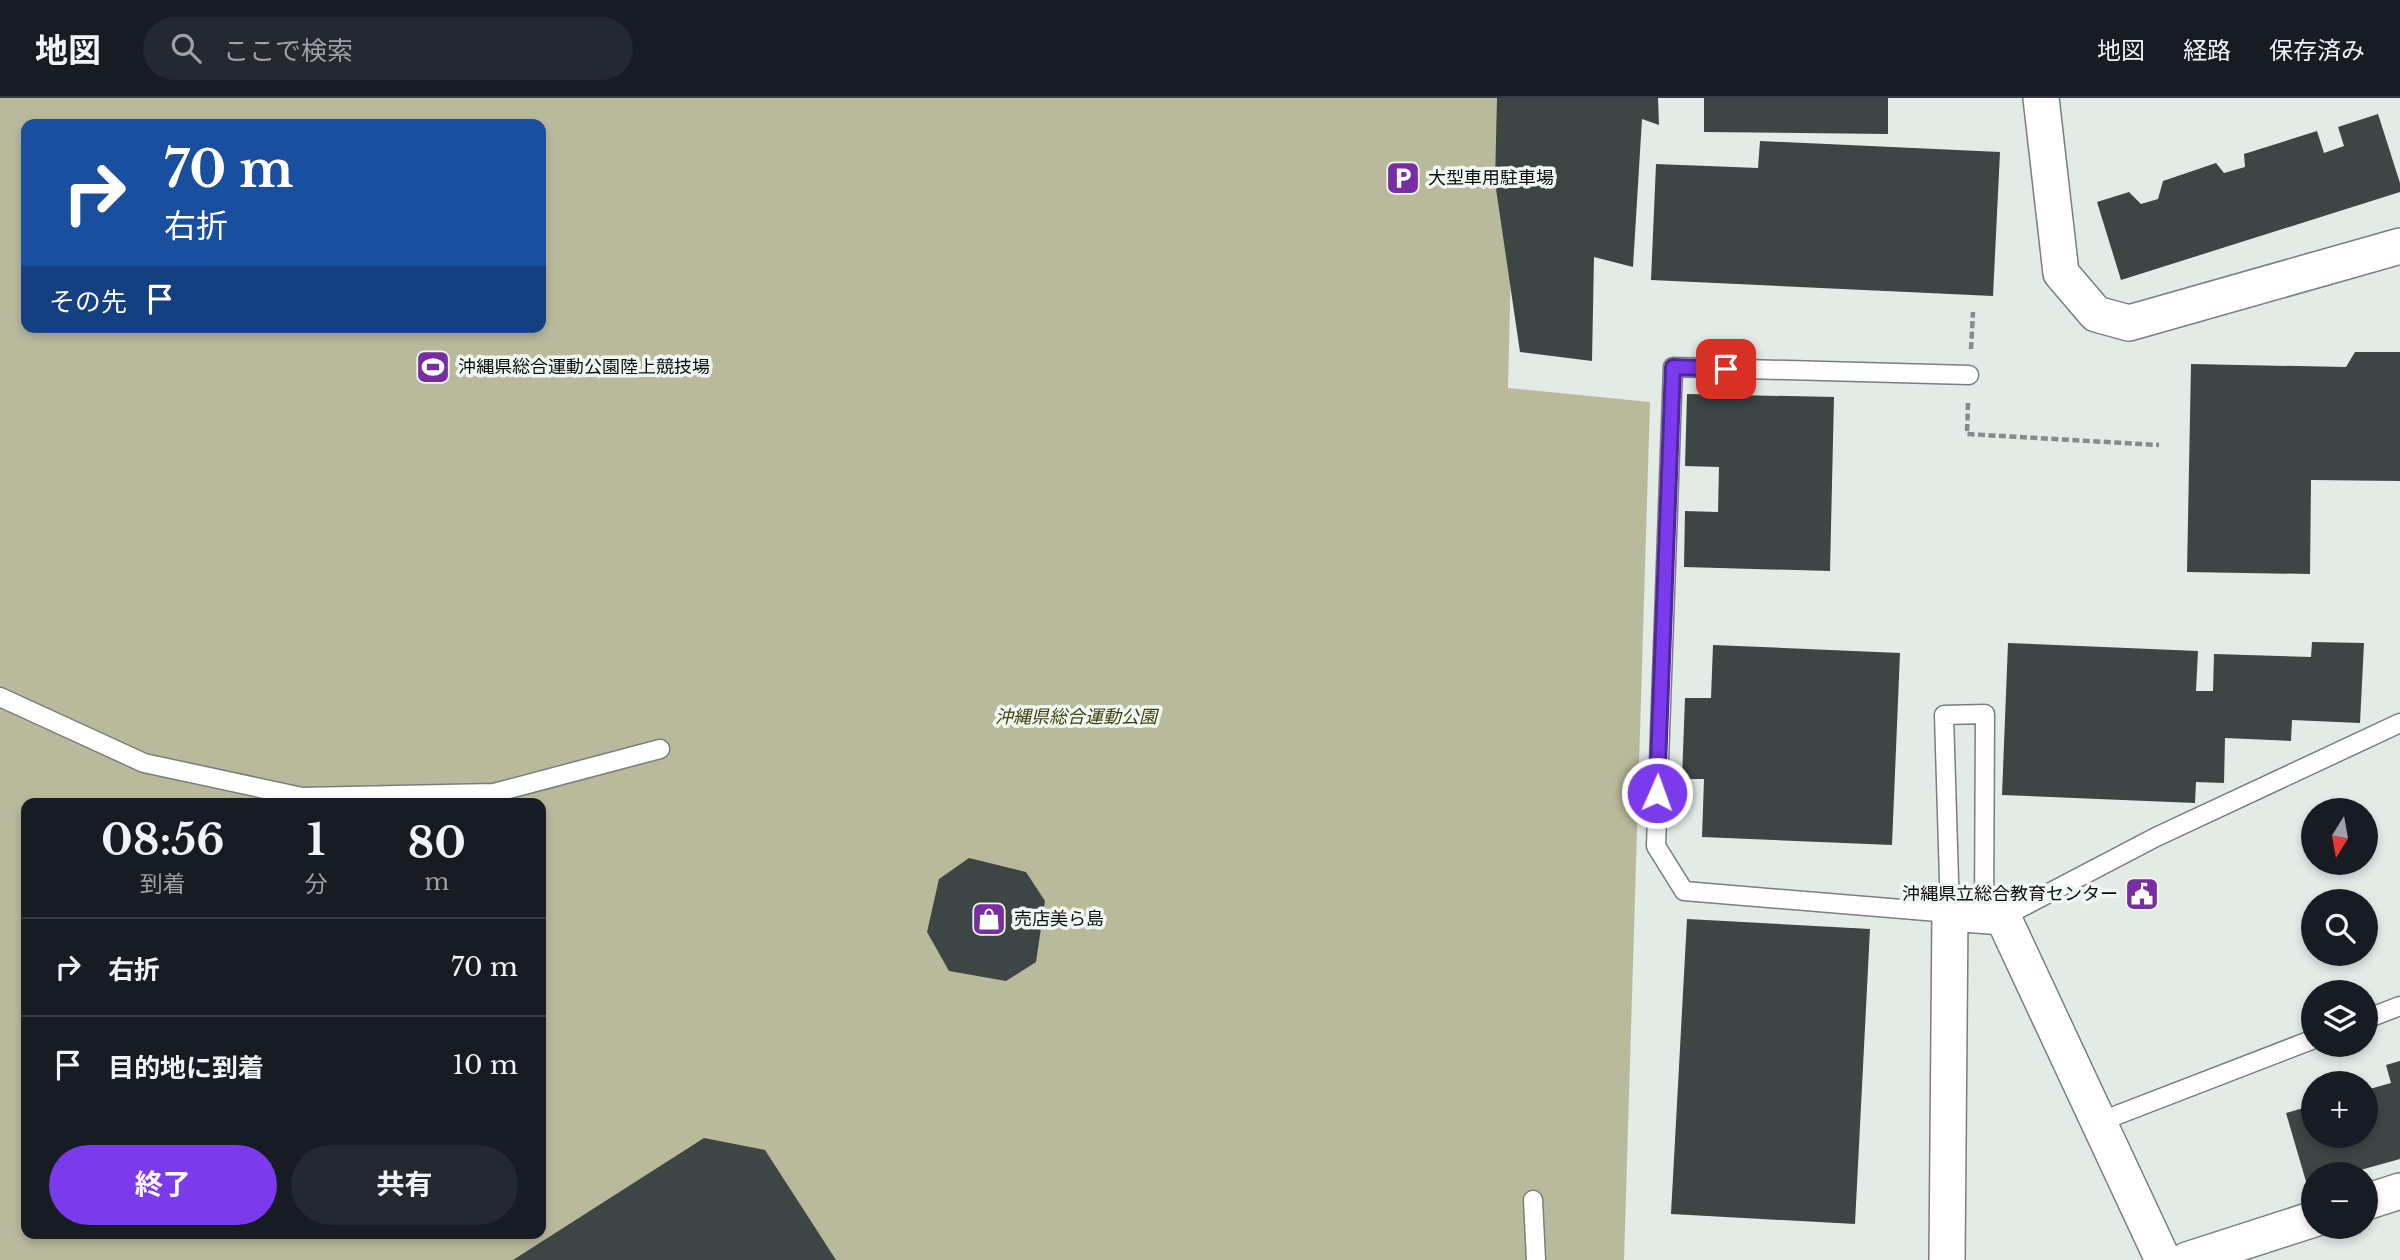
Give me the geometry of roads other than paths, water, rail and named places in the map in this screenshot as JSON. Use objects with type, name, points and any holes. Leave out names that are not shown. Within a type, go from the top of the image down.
[{"type":"street","points":[[2041,98],[2061,273],[2096,314],[2129,323],[2400,246]]},
{"type":"street","points":[[1947,1260],[1950,913],[1994,917],[2099,1122],[2163,1260]]},
{"type":"street","points":[[2378,1198],[2400,1191]]},
{"type":"street","points":[[2187,1260],[2301,1223]]},
{"type":"lane","points":[[1969,375],[1673,367],[1656,846],[1684,891],[1950,913],[1944,715],[1985,714],[1994,917],[2156,837],[2400,723]]},
{"type":"lane","points":[[0,697],[144,763],[302,797],[494,793],[660,749]]},
{"type":"lane","points":[[2378,1014],[2400,1006]]},
{"type":"lane","points":[[2099,1122],[2301,1044]]},
{"type":"lane","points":[[1533,1200],[1536,1260]]},
{"type":"place","name":"大型車用駐車場","points":[[1403,178]]},
{"type":"place","name":"沖縄県総合運動公園陸上競技場","points":[[433,367]]},
{"type":"place","name":"沖縄県立総合教育センター","points":[[2142,894]]},
{"type":"place","name":"売店美ら島","points":[[989,919]]},
{"type":"park label","name":"沖縄県総合運動公園","points":[[1076,717]]}]
